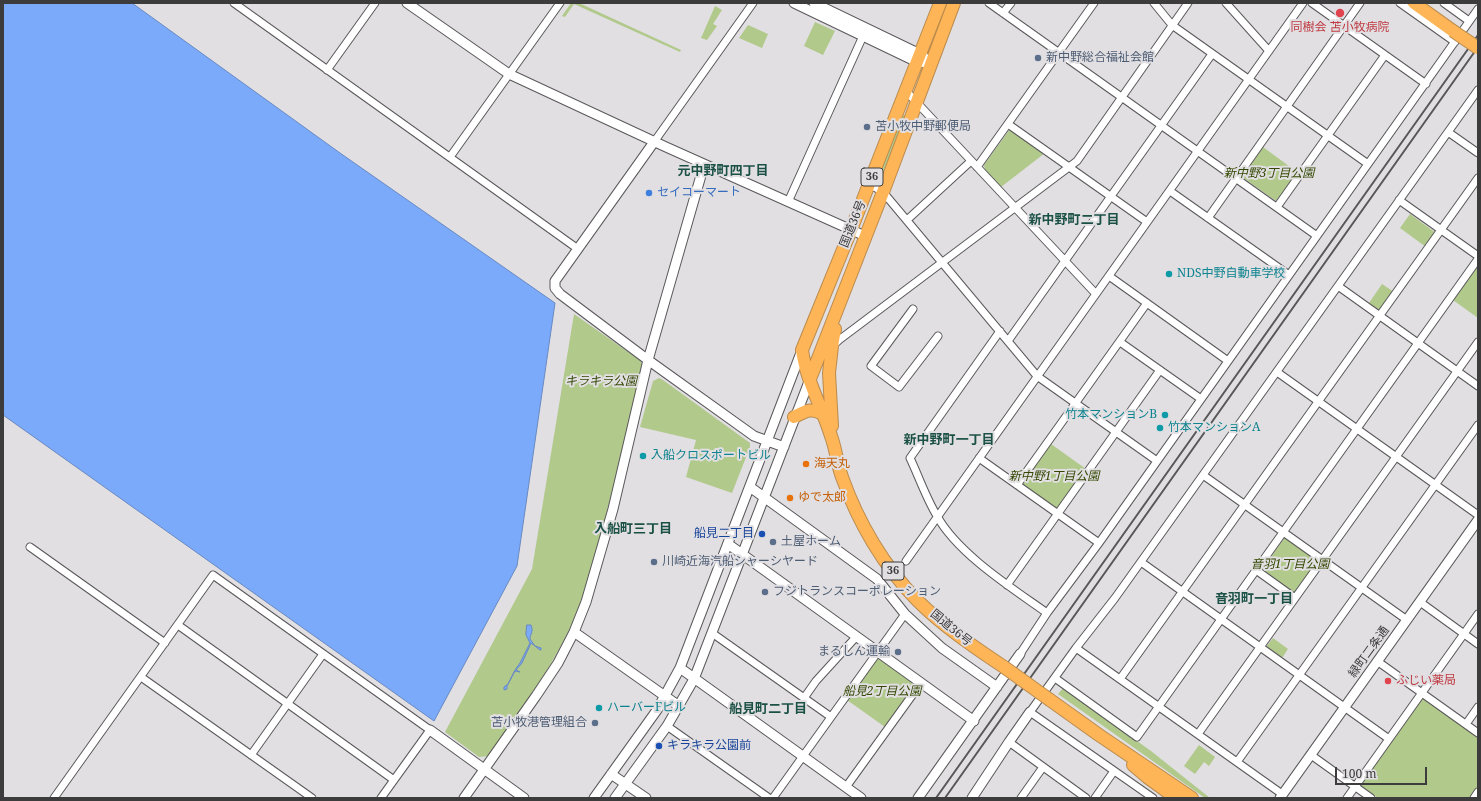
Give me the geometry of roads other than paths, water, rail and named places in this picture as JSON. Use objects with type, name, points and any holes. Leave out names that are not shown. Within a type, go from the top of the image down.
[{"type":"highway","name":"国道36号","points":[[940,3],[802,350],[804,364],[810,376],[832,437],[841,476],[855,509],[876,548],[900,581],[918,601],[940,621],[1099,735],[1192,798]]},
{"type":"highway","name":"国道36号","points":[[810,376],[883,192],[954,3]]},
{"type":"highway","points":[[1414,3],[1478,40]]},
{"type":"highway","points":[[1427,3],[1478,48]]},
{"type":"highway","name":"国道36号","points":[[832,437],[830,373],[832,346],[841,298]]},
{"type":"highway","name":"36","points":[[810,376],[823,380],[828,387],[831,396]]},
{"type":"highway","points":[[794,418],[807,410],[817,410],[824,415]]},
{"type":"highway","name":"国道36号","points":[[1099,735],[1147,777],[1176,798]]},
{"type":"street","points":[[234,3],[578,248]]},
{"type":"street","points":[[327,70],[375,3]]},
{"type":"street","points":[[407,3],[509,74],[654,142],[865,236]]},
{"type":"street","points":[[450,157],[560,3]]},
{"type":"street","points":[[752,3],[555,281],[555,288],[560,294],[648,360],[754,436],[784,447]]},
{"type":"street","points":[[794,3],[806,6],[863,36],[931,63]]},
{"type":"street","points":[[814,3],[918,58]]},
{"type":"street","points":[[989,3],[1318,236]]},
{"type":"street","points":[[1003,13],[1011,3]]},
{"type":"street","points":[[977,167],[1094,3]]},
{"type":"street","points":[[1154,3],[1172,26],[1368,164]]},
{"type":"street","points":[[832,346],[941,262],[1077,161],[1188,3]]},
{"type":"street","points":[[1226,3],[1269,51]]},
{"type":"street","points":[[906,561],[1303,3]]},
{"type":"street","points":[[1312,3],[1426,84]]},
{"type":"street","points":[[1208,218],[1360,3]]},
{"type":"street","points":[[1400,3],[1459,30]]},
{"type":"street","points":[[1444,3],[1459,30]]},
{"type":"street","points":[[918,798],[974,721],[1048,613],[1426,84],[1459,30],[1478,9]]},
{"type":"street","points":[[788,202],[863,36]]},
{"type":"street","points":[[1008,341],[1212,54]]},
{"type":"street","points":[[1277,207],[1385,55]]},
{"type":"street","points":[[906,90],[1096,294]]},
{"type":"street","points":[[972,798],[1030,712],[1141,562],[1478,90]]},
{"type":"street","points":[[1008,124],[1147,222]]},
{"type":"street","points":[[1448,132],[1478,153]]},
{"type":"street","points":[[907,220],[971,161]]},
{"type":"street","points":[[464,798],[554,669],[574,632],[586,602],[613,509],[648,360],[704,164]]},
{"type":"street","points":[[1120,679],[1478,178]]},
{"type":"street","points":[[869,184],[883,192],[1038,376],[1157,461]]},
{"type":"street","points":[[1170,191],[1289,275]]},
{"type":"street","points":[[1055,678],[1137,737],[1478,258],[1399,200]]},
{"type":"street","points":[[1108,276],[1228,361]]},
{"type":"street","points":[[1338,286],[1478,386]]},
{"type":"street","points":[[1017,485],[1147,303]]},
{"type":"street","points":[[913,309],[871,366],[899,387],[938,336]]},
{"type":"street","points":[[1000,331],[910,458],[937,517],[950,534],[966,551],[1007,585],[1048,613]]},
{"type":"street","points":[[1120,342],[1201,399]]},
{"type":"street","points":[[1198,734],[1478,342]]},
{"type":"street","points":[[594,798],[657,710],[680,668],[802,350]]},
{"type":"street","points":[[1007,585],[1160,370]]},
{"type":"street","points":[[1277,372],[1478,515]]},
{"type":"street","points":[[791,380],[810,376]]},
{"type":"street","points":[[615,798],[667,726],[694,679],[810,376]]},
{"type":"street","points":[[1237,762],[1478,425]]},
{"type":"street","points":[[979,458],[1099,543]]},
{"type":"street","points":[[1203,475],[1407,620]]},
{"type":"street","points":[[750,487],[878,579],[905,614],[942,648],[997,687]]},
{"type":"street","name":"緑町二条通","points":[[1281,796],[1478,520]]},
{"type":"street","points":[[728,544],[974,721]]},
{"type":"street","points":[[30,547],[165,642]]},
{"type":"street","points":[[1141,562],[1389,739]]},
{"type":"street","points":[[1256,570],[1295,598]]},
{"type":"street","points":[[54,798],[213,575],[524,798]]},
{"type":"street","points":[[1420,602],[1478,644]]},
{"type":"street","points":[[773,798],[905,614]]},
{"type":"street","points":[[1347,798],[1478,614]]},
{"type":"street","points":[[178,625],[394,780]]},
{"type":"street","points":[[574,632],[679,706]]},
{"type":"street","points":[[712,632],[831,717]]},
{"type":"street","points":[[804,698],[816,681],[856,637]]},
{"type":"street","points":[[1076,648],[1237,762],[1281,796]]},
{"type":"street","points":[[251,755],[323,654]]},
{"type":"street","points":[[1378,661],[1478,733]]},
{"type":"street","points":[[680,668],[861,798]]},
{"type":"street","points":[[141,677],[312,798]]},
{"type":"street","points":[[846,787],[921,683]]},
{"type":"street","points":[[1466,724],[1478,707]]},
{"type":"street","points":[[1030,712],[1153,798]]},
{"type":"street","points":[[667,726],[769,798]]},
{"type":"street","points":[[381,798],[430,730]]},
{"type":"street","points":[[1009,742],[1086,798]]},
{"type":"street","points":[[1311,755],[1371,798]]},
{"type":"street","points":[[1021,798],[1043,767]]},
{"type":"street","points":[[1095,798],[1114,772]]},
{"type":"street","points":[[611,774],[646,798]]},
{"type":"street","points":[[1474,798],[1478,792]]},
{"type":"water","points":[[3,3],[132,3],[340,153],[555,303],[517,566],[434,721],[3,415]]},
{"type":"water","points":[[527,625],[531,625],[532,628],[530,639],[535,646],[541,648],[541,650],[540,650],[531,643],[522,663],[516,670],[520,672],[515,671],[507,686],[507,689],[504,690],[504,687],[508,684],[530,643],[526,635]]},
{"type":"railway","points":[[936,798],[1478,35]]},
{"type":"railway","points":[[945,798],[1478,47]]},
{"type":"place","name":"同樹会 苫小牧病院","points":[[1340,13]]},
{"type":"place","name":"新中野総合福祉会館","points":[[1038,58]]},
{"type":"place","name":"苫小牧中野郵便局","points":[[867,127]]},
{"type":"place","name":"セイコーマート","points":[[649,193]]},
{"type":"place","name":"NDS中野自動車学校","points":[[1169,274]]},
{"type":"place","name":"竹本マンションB","points":[[1165,415]]},
{"type":"place","name":"竹本マンションA","points":[[1160,428]]},
{"type":"place","name":"入船クロスポートビル","points":[[643,456]]},
{"type":"place","name":"海天丸","points":[[806,464]]},
{"type":"place","name":"ゆで太郎","points":[[790,498]]},
{"type":"place","name":"船見二丁目","points":[[762,534]]},
{"type":"place","name":"土屋ホーム","points":[[773,542]]},
{"type":"place","name":"川崎近海汽船シャーシヤード","points":[[654,562]]},
{"type":"place","name":"フジトランスコーポレーション","points":[[765,592]]},
{"type":"place","name":"まるしん運輸","points":[[898,652]]},
{"type":"place","name":"ふじい薬局","points":[[1388,681]]},
{"type":"place","name":"ハーバーFビル","points":[[599,708]]},
{"type":"place","name":"苫小牧港管理組合","points":[[595,723]]},
{"type":"place","name":"キラキラ公園前","points":[[659,746]]},
{"type":"district","name":"元中野町四丁目","points":[[723,171]]},
{"type":"district","name":"新中野町二丁目","points":[[1074,220]]},
{"type":"district","name":"新中野町一丁目","points":[[949,440]]},
{"type":"district","name":"入船町三丁目","points":[[633,529]]},
{"type":"district","name":"音羽町一丁目","points":[[1254,599]]},
{"type":"district","name":"船見町二丁目","points":[[768,709]]},
{"type":"park label","name":"新中野3丁目公園","points":[[1269,174]]},
{"type":"park label","name":"キラキラ公園","points":[[601,382]]},
{"type":"park label","name":"新中野1丁目公園","points":[[1054,477]]},
{"type":"park label","name":"音羽1丁目公園","points":[[1290,565]]},
{"type":"park label","name":"船見2丁目公園","points":[[882,692]]}]
